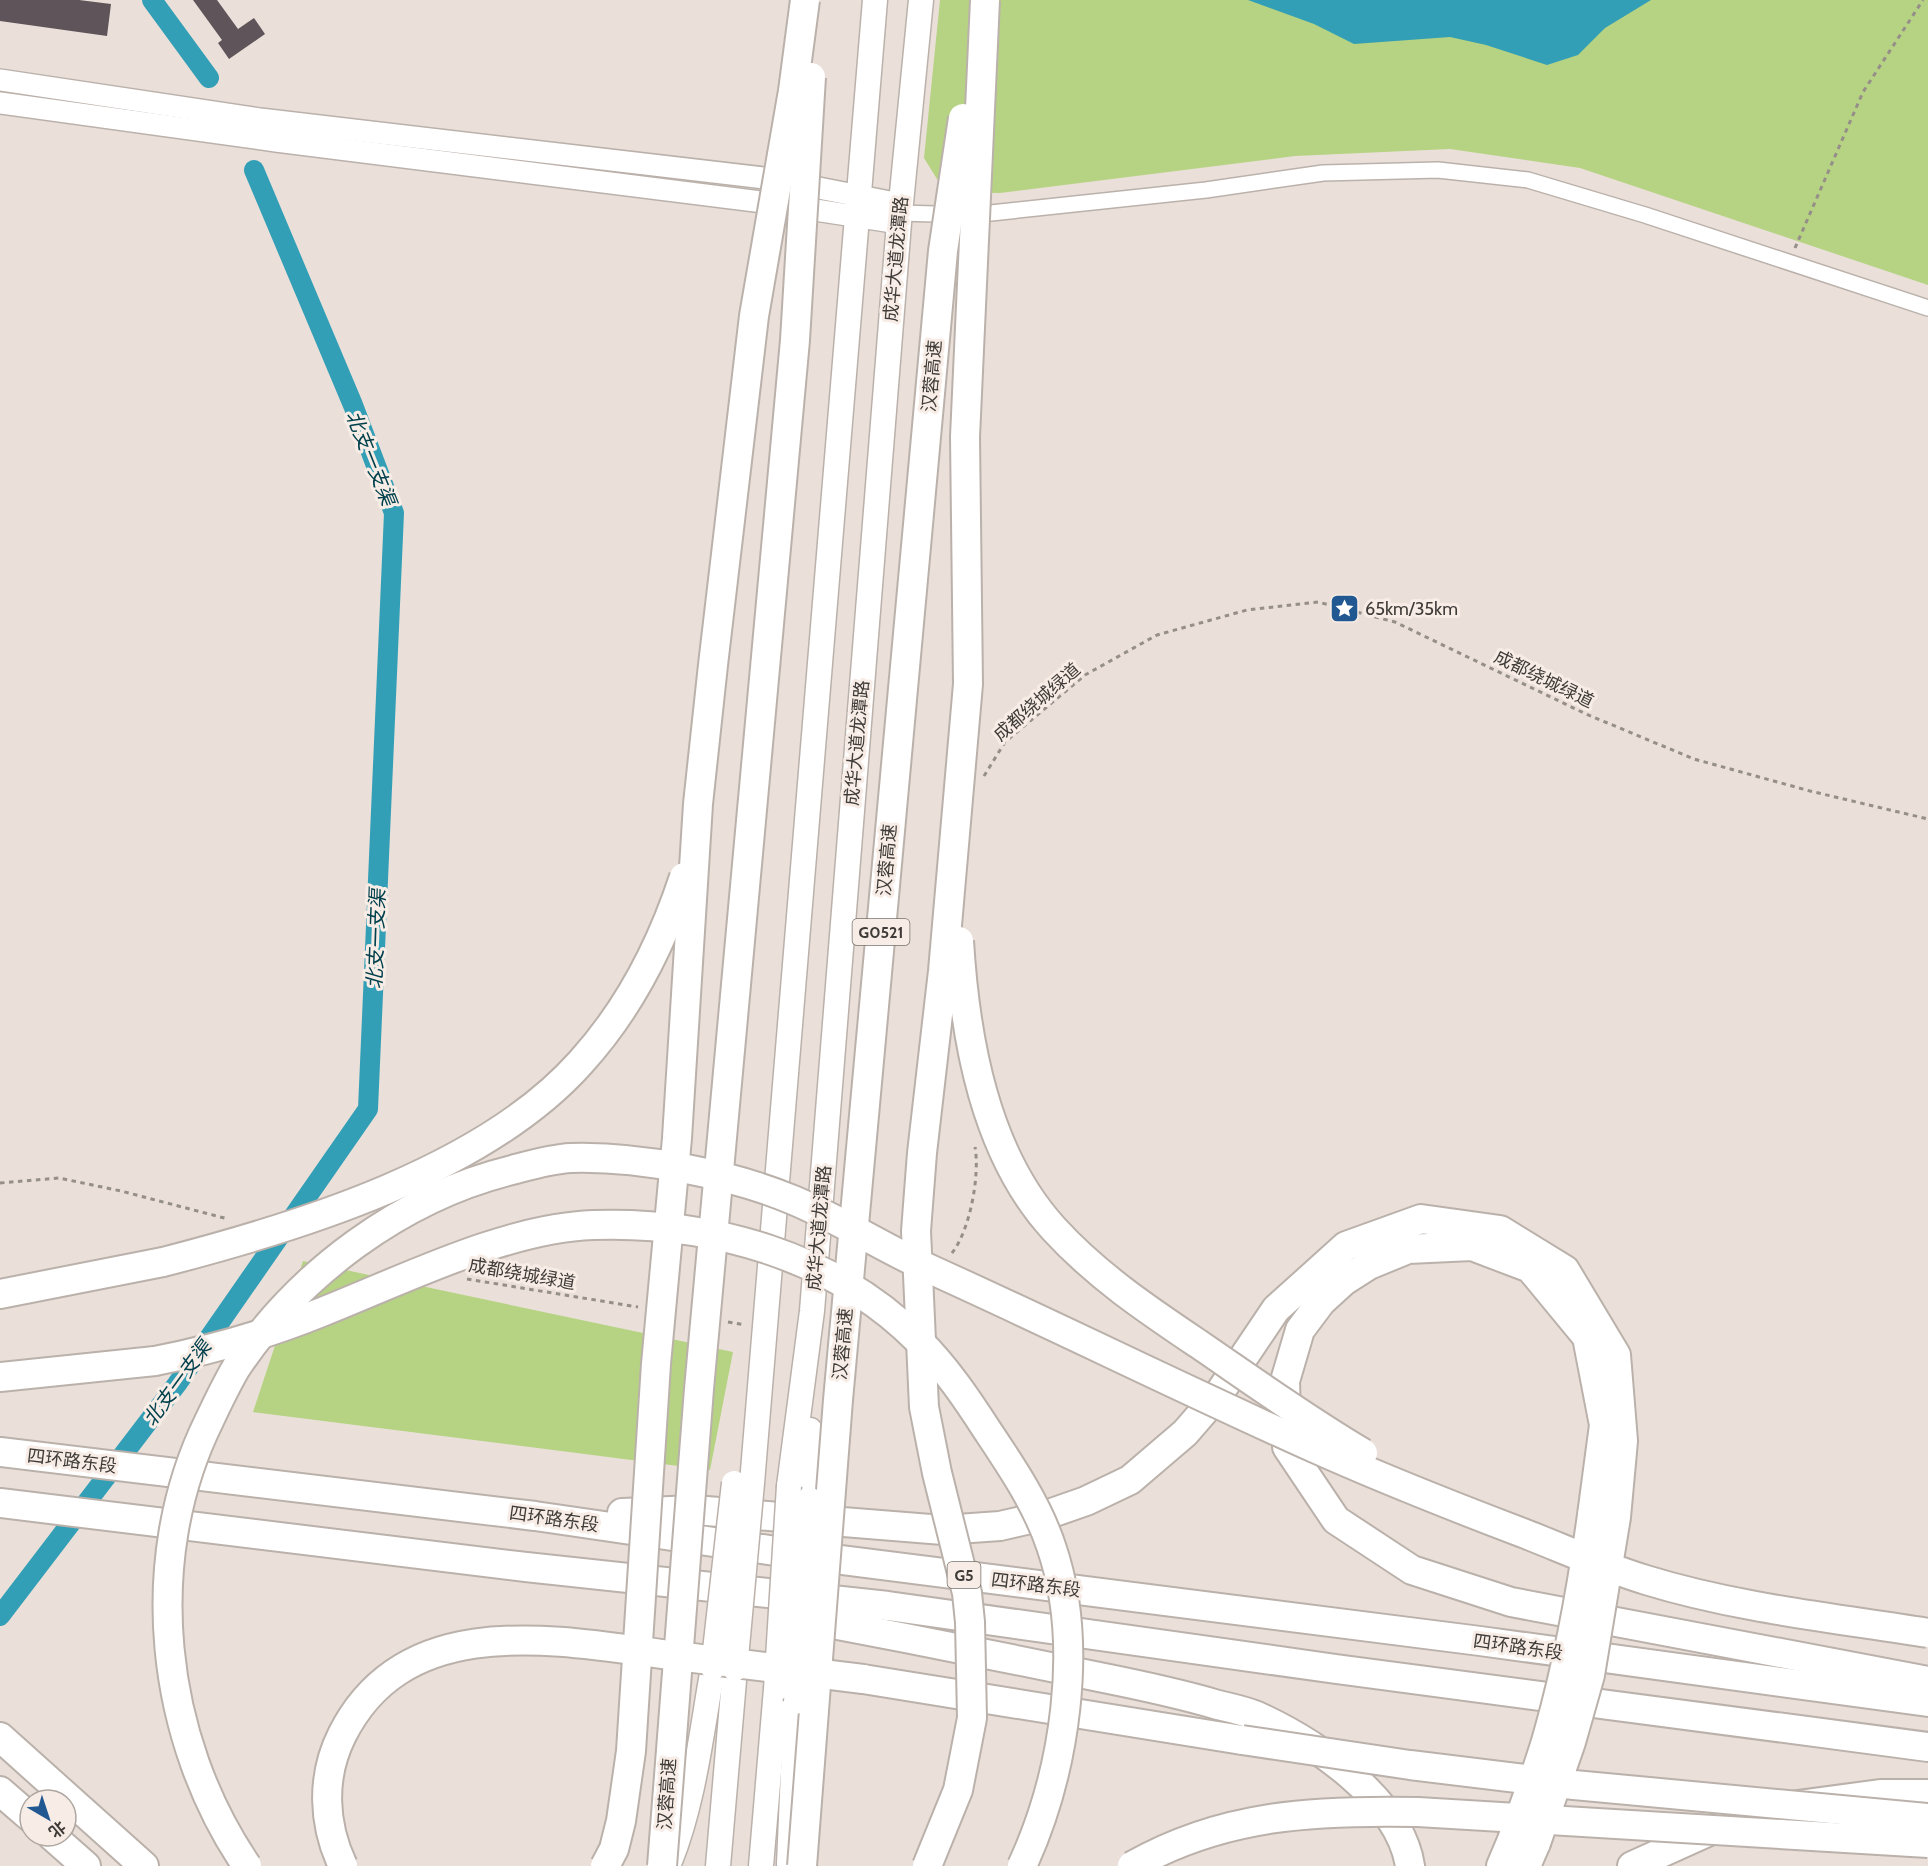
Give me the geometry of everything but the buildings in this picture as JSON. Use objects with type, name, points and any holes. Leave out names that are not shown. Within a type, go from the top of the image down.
[{"type":"highway","points":[[605,1866],[614,1849],[621,1821],[631,1751],[656,1364],[677,1138],[698,804],[746,372],[793,91],[805,0]]},
{"type":"highway","name":"汉蓉高速","points":[[662,1866],[699,1389],[795,340],[816,0]]},
{"type":"highway","points":[[983,0],[964,438],[968,684],[959,930],[966,1014],[980,1080],[1000,1143],[1024,1189],[1053,1228],[1102,1276],[1322,1428],[1397,1473],[1587,1561],[1651,1582],[1756,1606],[1928,1633]]},
{"type":"highway","name":"汉蓉高速","points":[[802,1866],[838,1400],[943,251],[983,0]]},
{"type":"highway","points":[[927,1866],[958,1790],[972,1718],[971,1632],[967,1593],[934,1464],[924,1407],[916,1232],[921,1153],[943,971],[968,684]]},
{"type":"highway","points":[[0,1294],[163,1262],[254,1238],[331,1212],[390,1187],[486,1138],[556,1087],[601,1039],[638,984],[666,927],[684,878],[698,804]]},
{"type":"highway","points":[[248,1866],[229,1839],[186,1737],[170,1663],[167,1592],[173,1532],[192,1461],[206,1427],[236,1369],[272,1323],[307,1286],[353,1246],[402,1214],[464,1184],[498,1173],[565,1158],[599,1159],[694,1170],[792,1199],[925,1267],[1312,1447],[1528,1535]]},
{"type":"highway","points":[[535,1516],[694,1510],[943,1530],[1000,1526],[1043,1516],[1086,1501],[1130,1480],[1185,1433],[1218,1395],[1276,1309],[1293,1293],[1346,1246],[1421,1218],[1500,1230],[1565,1270],[1616,1355],[1623,1441],[1604,1516]]},
{"type":"highway","points":[[0,1377],[154,1361],[256,1335],[466,1255],[528,1235],[591,1225],[659,1227],[727,1236],[757,1244],[794,1259],[840,1282],[885,1311],[905,1328],[951,1378],[1031,1500],[1052,1548],[1060,1583],[1067,1645],[1066,1692],[1061,1737],[1048,1794],[1022,1866]]},
{"type":"highway","points":[[1501,1866],[1525,1850],[1571,1742],[1590,1675],[1604,1516],[1604,1425],[1587,1337],[1530,1268],[1472,1246],[1408,1249],[1369,1265],[1344,1281],[1321,1302],[1300,1330],[1285,1381],[1287,1447],[1336,1520],[1412,1570],[1511,1602],[1928,1681]]},
{"type":"highway","name":"四环路东段","points":[[0,1452],[535,1516],[810,1556],[1480,1641],[1928,1702]]},
{"type":"highway","name":"G5","points":[[0,1503],[526,1567],[888,1606],[1336,1669],[1928,1747]]},
{"type":"highway","points":[[526,1567],[949,1646],[1182,1694],[1254,1715],[1321,1751],[1358,1781],[1386,1813],[1408,1852],[1410,1866]]},
{"type":"highway","points":[[343,1866],[327,1823],[329,1773],[337,1744],[362,1702],[380,1684],[407,1665],[468,1644],[501,1640],[539,1639],[863,1679],[1410,1765],[1574,1785],[1928,1818]]},
{"type":"highway","points":[[0,1737],[144,1866]]},
{"type":"highway","points":[[0,1791],[18,1807]]},
{"type":"highway","points":[[1632,1866],[1754,1811],[1880,1794],[1928,1794]]},
{"type":"highway","points":[[1132,1866],[1177,1843],[1240,1824],[1270,1817],[1338,1810],[1418,1812],[1928,1843]]},
{"type":"highway","points":[[66,1848],[86,1866]]},
{"type":"main road","points":[[718,1866],[724,1669],[766,1293],[875,0]]},
{"type":"main road","name":"成华大道龙潭路","points":[[786,1695],[812,1311],[900,213],[921,0]]},
{"type":"main road","points":[[668,1866],[678,1841],[698,1756],[724,1669]]},
{"type":"main road","points":[[761,1866],[786,1695]]},
{"type":"main road","points":[[786,1695],[789,1866]]},
{"type":"street","points":[[0,80],[260,118],[773,179],[859,206],[900,213],[972,215],[1206,190],[1323,173],[1438,170],[1528,180],[1645,215],[1788,264],[1928,308]]},
{"type":"street","points":[[0,103],[276,141],[770,203],[859,206]]},
{"type":"path","points":[[1788,264],[1863,92],[1923,0]]},
{"type":"path","name":"成都绕城绿道","points":[[980,783],[1005,742],[1085,675],[1157,635],[1247,610],[1318,602],[1395,622],[1586,714],[1694,759],[1810,791],[1928,819]]},
{"type":"path","points":[[945,1262],[959,1244],[973,1201],[977,1155],[975,1144]]},
{"type":"path","points":[[0,1183],[58,1178],[121,1191],[235,1221]]},
{"type":"path","name":"成都绕城绿道","points":[[464,1278],[641,1308]]},
{"type":"path","points":[[723,1322],[746,1326]]},
{"type":"green space","points":[[940,0],[1928,0],[1928,285],[1580,168],[1450,149],[1295,156],[1000,193],[945,192],[924,158]]},
{"type":"green space","points":[[303,1261],[733,1352],[710,1470],[253,1412]]},
{"type":"water","points":[[1248,0],[1651,0],[1605,28],[1578,55],[1547,65],[1486,45],[1450,37],[1354,44],[1314,24]]},
{"type":"waterway","name":"北支一支渠","points":[[152,0],[209,78]]},
{"type":"waterway","name":"北支一支渠","points":[[0,1616],[177,1384],[368,1109],[394,513],[353,405],[254,170]]},
{"type":"place","name":"65km/35km","points":[[1344,609]]}]
